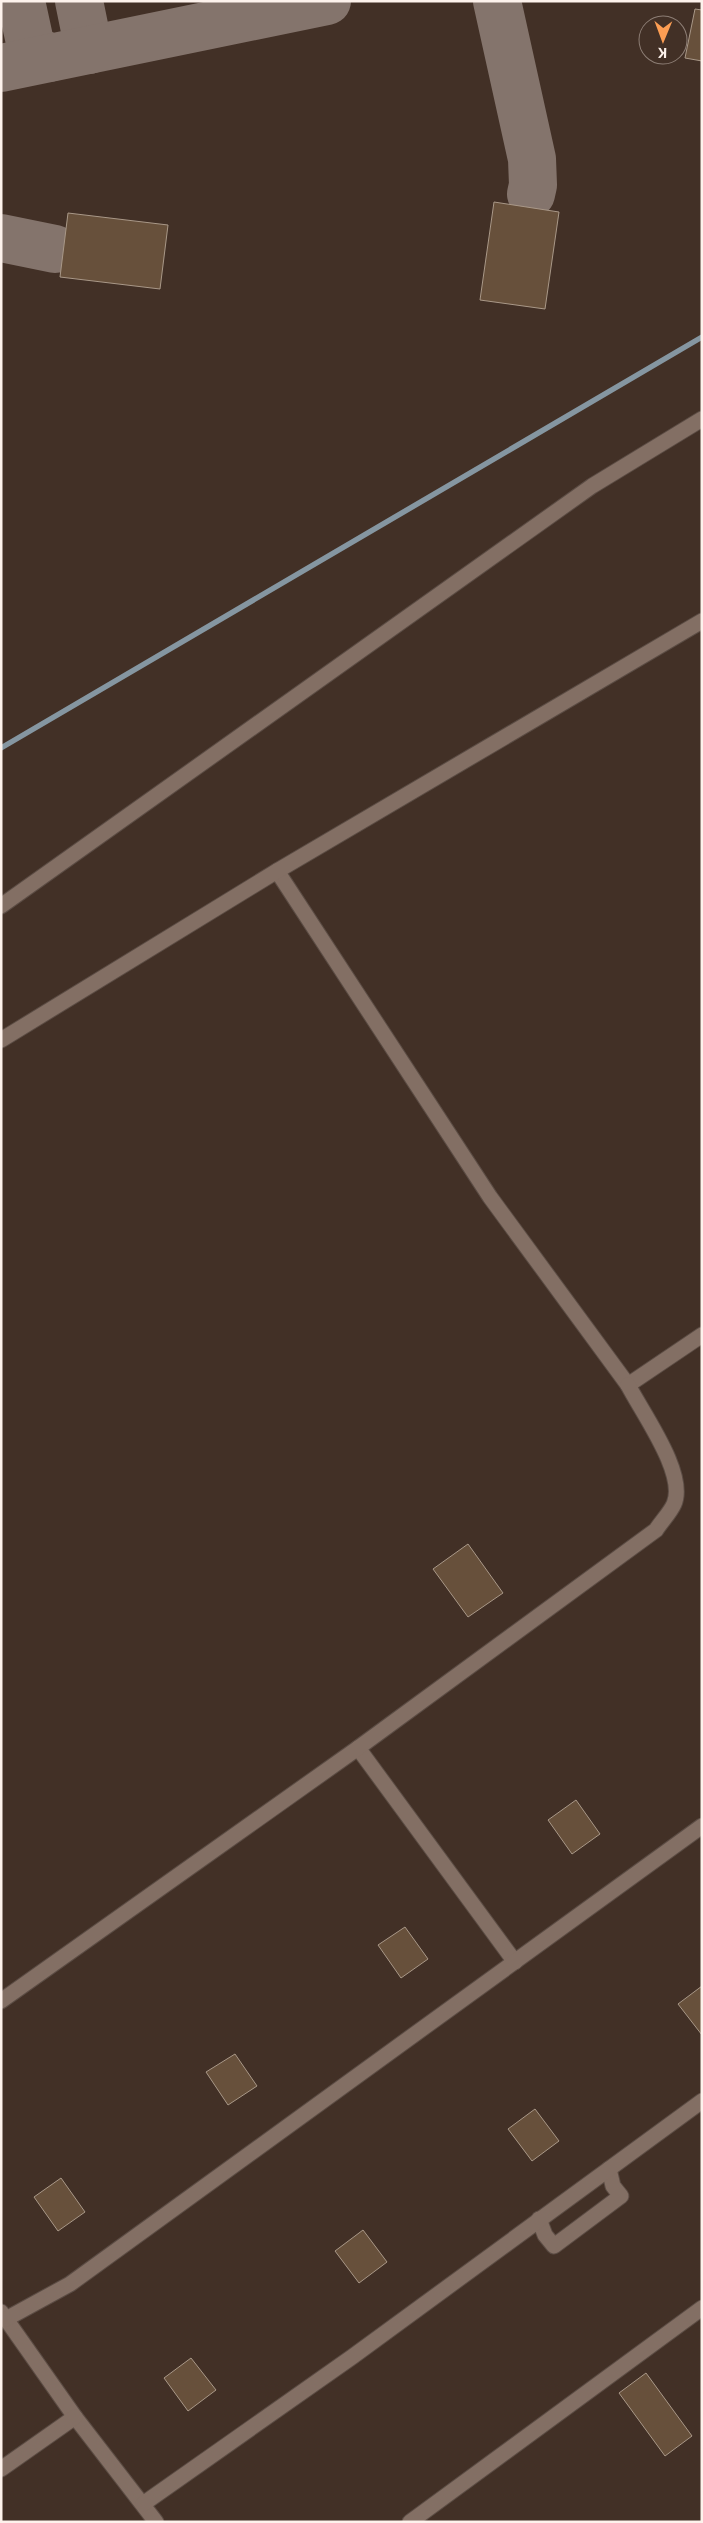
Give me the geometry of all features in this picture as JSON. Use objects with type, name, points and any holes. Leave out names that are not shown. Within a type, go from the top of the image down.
[{"type":"lane","points":[[1,906],[592,486],[702,419]]},
{"type":"lane","points":[[1,1040],[277,871],[702,621]]},
{"type":"lane","points":[[1,2000],[358,1748],[656,1530],[674,1504],[677,1486],[671,1461],[628,1385],[490,1197],[277,871]]},
{"type":"lane","points":[[628,1385],[702,1335]]},
{"type":"lane","points":[[358,1748],[514,1962]]},
{"type":"lane","points":[[156,2522],[75,2418],[4,2316],[70,2284],[702,1826]]},
{"type":"lane","points":[[143,2504],[344,2362],[702,2101]]},
{"type":"lane","points":[[539,2219],[546,2235],[554,2246],[621,2196],[613,2186],[609,2169]]},
{"type":"lane","points":[[410,2522],[702,2308]]},
{"type":"lane","points":[[1,2469],[75,2418]]},
{"type":"building","points":[[695,9],[702,10],[702,61],[688,59],[688,43]]},
{"type":"building","points":[[494,202],[559,212],[545,309],[480,300]]},
{"type":"building","points":[[68,213],[168,225],[160,289],[60,277]]},
{"type":"building","points":[[468,1544],[503,1593],[468,1617],[433,1569]]},
{"type":"building","points":[[576,1800],[600,1834],[572,1854],[548,1820]]},
{"type":"building","points":[[405,1927],[428,1959],[401,1978],[378,1945]]},
{"type":"building","points":[[702,1986],[702,2035],[678,2004]]},
{"type":"building","points":[[235,2054],[257,2086],[228,2105],[206,2072]]},
{"type":"building","points":[[535,2109],[559,2141],[532,2161],[508,2129]]},
{"type":"building","points":[[61,2178],[85,2212],[58,2231],[34,2197]]},
{"type":"building","points":[[363,2230],[387,2262],[359,2283],[335,2251]]},
{"type":"building","points":[[191,2358],[216,2390],[188,2411],[164,2378]]},
{"type":"building","points":[[646,2373],[692,2436],[665,2456],[619,2393]]},
{"type":"waterway","points":[[1,748],[702,337]]},
{"type":"taxiway","points":[[21,1],[31,47],[49,58]]},
{"type":"taxiway","points":[[79,1],[89,50]]},
{"type":"taxiway","points":[[1,68],[327,1]]},
{"type":"taxiway","points":[[497,1],[532,159],[533,185],[531,194]]},
{"type":"taxiway","points":[[1,238],[55,249]]}]
